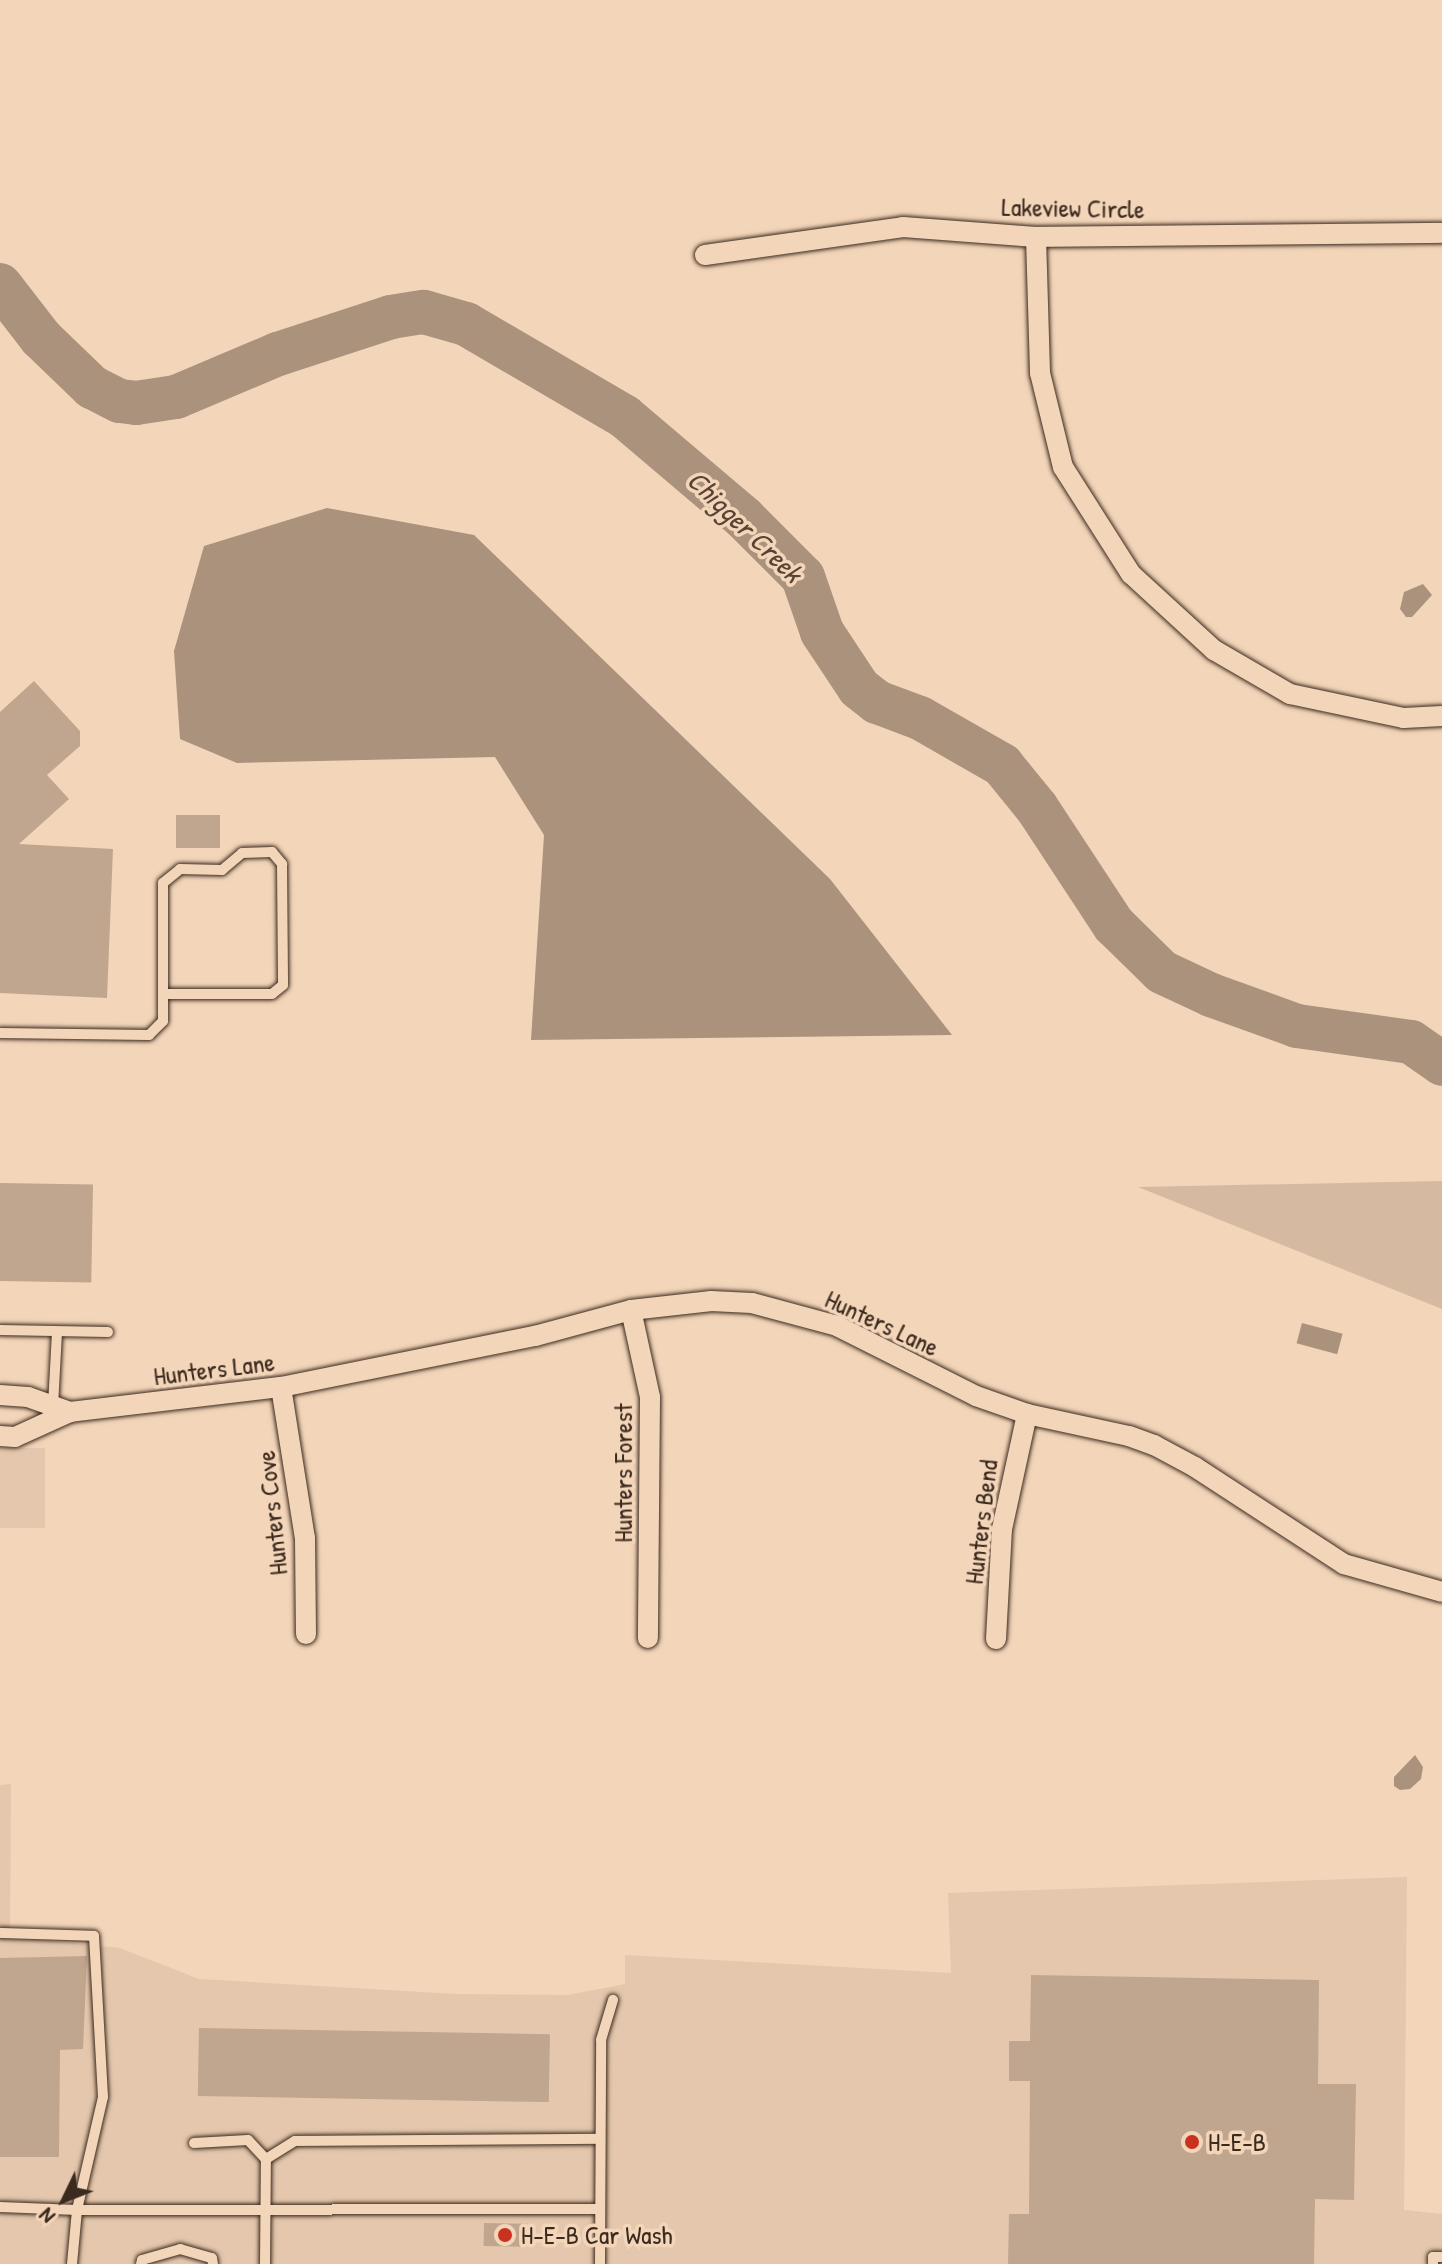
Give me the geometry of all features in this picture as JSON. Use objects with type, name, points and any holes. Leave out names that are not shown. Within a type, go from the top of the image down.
[{"type":"street","name":"Lakeview Circle","points":[[705,255],[903,227],[1036,237],[1442,233]]},
{"type":"street","points":[[1036,237],[1040,373],[1063,467],[1131,574],[1214,650],[1290,694],[1404,718],[1442,716]]},
{"type":"street","name":"Hunters Lane","points":[[0,1436],[15,1437],[61,1409],[281,1387],[535,1336],[631,1310],[711,1301],[752,1303],[791,1311],[837,1326],[976,1396],[1027,1414],[1154,1445],[1195,1467],[1344,1564],[1442,1592]]},
{"type":"street","name":"Hunters Forest","points":[[631,1310],[650,1397],[648,1638]]},
{"type":"street","name":"Hunters Cove","points":[[281,1387],[305,1538],[306,1634]]},
{"type":"street","name":"Hunters Lane","points":[[0,1395],[28,1397],[61,1409]]},
{"type":"street","name":"Hunters Bend","points":[[996,1639],[1002,1529],[1027,1414]]},
{"type":"lane","points":[[0,1033],[149,1035],[163,1021],[163,994],[163,883],[180,869],[222,870],[242,853],[272,852],[282,864],[283,985],[272,994],[163,994]]},
{"type":"lane","points":[[0,1330],[108,1332]]},
{"type":"lane","points":[[57,1332],[61,1409]]},
{"type":"lane","points":[[0,1933],[94,1936],[103,2097],[77,2210],[72,2264]]},
{"type":"lane","points":[[600,2264],[601,2040],[613,2000]]},
{"type":"lane","points":[[266,2159],[295,2141],[600,2139]]},
{"type":"lane","points":[[194,2143],[248,2140],[266,2159],[265,2264]]},
{"type":"lane","points":[[0,2207],[265,2213],[600,2209]]},
{"type":"lane","points":[[141,2264],[142,2260],[180,2249],[212,2258],[213,2264]]},
{"type":"lane","points":[[1433,2264],[1433,2257],[1442,2257]]},
{"type":"shaded area","points":[[327,508],[474,535],[830,879],[952,1035],[531,1040],[544,835],[495,757],[237,763],[180,739],[174,651],[204,546]]},
{"type":"shaded area","points":[[1423,584],[1432,595],[1412,617],[1406,617],[1400,609],[1404,592]]},
{"type":"shaded area","points":[[1442,1181],[1442,1309],[1138,1187]]},
{"type":"shaded area","points":[[1302,1323],[1343,1334],[1337,1354],[1297,1343]]},
{"type":"shaded area","points":[[0,1448],[45,1448],[45,1528],[0,1528]]},
{"type":"shaded area","points":[[1415,1755],[1423,1767],[1421,1779],[1410,1789],[1400,1790],[1394,1786],[1394,1777]]},
{"type":"shaded area","points":[[11,1784],[10,1937],[120,1948],[199,1979],[456,1994],[568,1995],[625,1984],[625,1955],[951,1973],[948,1893],[1407,1877],[1404,2210],[1442,2214],[1442,2264],[0,2264],[0,1785]]},
{"type":"building","points":[[34,681],[80,731],[80,746],[47,775],[69,799],[19,844],[113,849],[107,998],[0,993],[0,712]]},
{"type":"building","points":[[176,815],[220,815],[220,848],[176,848]]},
{"type":"building","points":[[0,1183],[93,1185],[91,1283],[0,1281]]},
{"type":"building","points":[[87,1956],[83,2049],[60,2050],[59,2157],[0,2157],[0,1958]]},
{"type":"building","name":"H-E-B","points":[[1031,1975],[1319,1980],[1318,2084],[1356,2084],[1354,2200],[1315,2199],[1314,2264],[1008,2264],[1009,2214],[1029,2214],[1030,2081],[1009,2081],[1009,2041],[1030,2041]]},
{"type":"building","points":[[199,2028],[550,2034],[549,2102],[198,2096]]},
{"type":"building","name":"H-E-B Car Wash","points":[[484,2223],[527,2224],[527,2247],[484,2246]]},
{"type":"waterway","name":"Chigger Creek","points":[[0,285],[41,338],[92,387],[120,401],[136,403],[176,397],[278,354],[391,317],[424,312],[466,324],[625,417],[744,518],[803,577],[822,632],[859,688],[877,702],[920,718],[1002,765],[1037,808],[1114,925],[1162,972],[1211,995],[1297,1026],[1411,1042],[1442,1064]]},
{"type":"place","name":"H-E-B","points":[[1192,2142]]},
{"type":"place","name":"H-E-B Car Wash","points":[[505,2235]]}]
